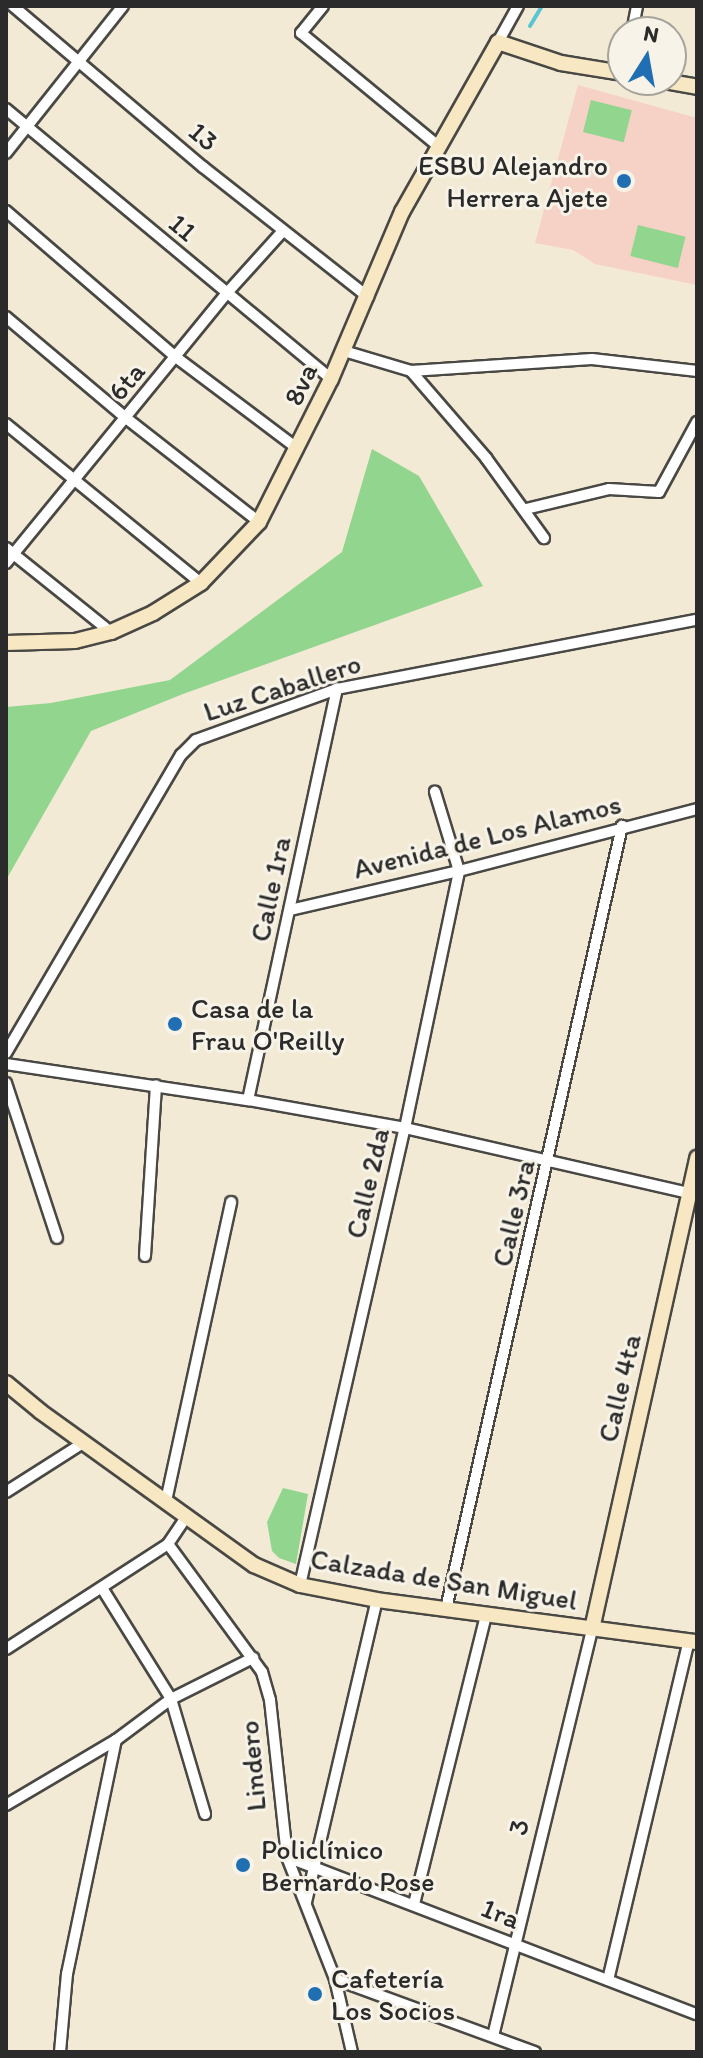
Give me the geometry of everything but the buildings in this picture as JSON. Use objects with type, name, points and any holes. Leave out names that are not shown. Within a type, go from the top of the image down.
[{"type":"main road","points":[[498,42],[561,63],[607,70]]},
{"type":"main road","name":"8va","points":[[6,643],[75,641],[111,632],[153,613],[201,583],[259,522],[298,449],[344,351],[402,212],[498,42]]},
{"type":"main road","name":"Calle 4ta","points":[[592,1629],[697,1158]]},
{"type":"main road","name":"Calzada de San Miguel","points":[[6,1383],[83,1443],[254,1565],[300,1585],[377,1600],[693,1642]]},
{"type":"street","name":"13","points":[[13,6],[283,231],[368,297]]},
{"type":"street","points":[[6,153],[123,6]]},
{"type":"street","points":[[323,6],[301,33],[438,146]]},
{"type":"street","name":"8va","points":[[498,42],[518,6]]},
{"type":"street","name":"11","points":[[6,109],[331,379]]},
{"type":"street","points":[[6,211],[177,358],[298,449]]},
{"type":"street","name":"6ta","points":[[8,555],[177,358],[226,294],[283,231]]},
{"type":"street","points":[[6,317],[126,418],[259,522]]},
{"type":"street","points":[[344,351],[411,371],[592,359],[697,371]]},
{"type":"street","points":[[411,371],[526,509],[544,538]]},
{"type":"street","points":[[526,509],[609,489],[659,492],[697,422]]},
{"type":"street","points":[[6,424],[201,583]]},
{"type":"street","points":[[8,555],[111,632]]},
{"type":"street","name":"Luz Caballero","points":[[6,1053],[181,755],[196,740],[337,689],[697,620]]},
{"type":"street","name":"Calle 1ra","points":[[248,1100],[337,689]]},
{"type":"street","name":"Calle 2da","points":[[300,1585],[405,1128],[459,871],[435,792]]},
{"type":"street","name":"Avenida de Los Alamos","points":[[290,910],[459,871],[622,826],[697,809]]},
{"type":"street","name":"Calle 3ra","points":[[446,1609],[549,1162],[622,826]]},
{"type":"street","points":[[6,1064],[156,1085],[405,1128],[689,1193]]},
{"type":"street","points":[[6,1083],[57,1238]]},
{"type":"street","points":[[145,1256],[156,1085]]},
{"type":"street","points":[[166,1501],[231,1202]]},
{"type":"street","points":[[6,1492],[83,1443]]},
{"type":"street","points":[[6,1649],[168,1544],[187,1516]]},
{"type":"street","name":"Lindero","points":[[168,1544],[253,1658],[270,1700],[287,1857],[335,1979],[352,2052]]},
{"type":"street","points":[[102,1588],[171,1699],[205,1814]]},
{"type":"street","points":[[306,1902],[377,1600]]},
{"type":"street","points":[[414,1904],[486,1615]]},
{"type":"street","name":"3","points":[[493,2036],[592,1629]]},
{"type":"street","points":[[608,1980],[693,1642]]},
{"type":"street","points":[[6,1805],[116,1740],[171,1699],[253,1658]]},
{"type":"street","points":[[60,2052],[67,1974],[116,1740]]},
{"type":"street","name":"1ra","points":[[287,1857],[697,2014]]},
{"type":"street","points":[[335,1979],[535,2052]]},
{"type":"shaded area","name":"ESBU Alejandro Herrera Ajete","points":[[578,85],[607,93],[607,96],[618,96],[697,118],[697,285],[595,264],[573,250],[535,243]]},
{"type":"green space","points":[[591,100],[632,110],[624,142],[583,132]]},
{"type":"green space","points":[[638,225],[686,237],[678,268],[630,256]]},
{"type":"green space","points":[[372,449],[419,476],[483,586],[183,694],[91,731],[6,880],[6,707],[51,703],[170,680],[342,552]]},
{"type":"green space","points":[[283,1488],[308,1494],[296,1564],[279,1558],[272,1551],[267,1522]]},
{"type":"waterway","points":[[530,26],[542,6]]},
{"type":"place","name":"ESBU Alejandro Herrera Ajete","points":[[624,181]]},
{"type":"place","name":"Casa de la Frau O'Reilly","points":[[175,1024]]},
{"type":"place","name":"Policlínico Bernardo Pose","points":[[243,1865]]},
{"type":"place","name":"Cafetería Los Socios","points":[[315,1994]]}]
